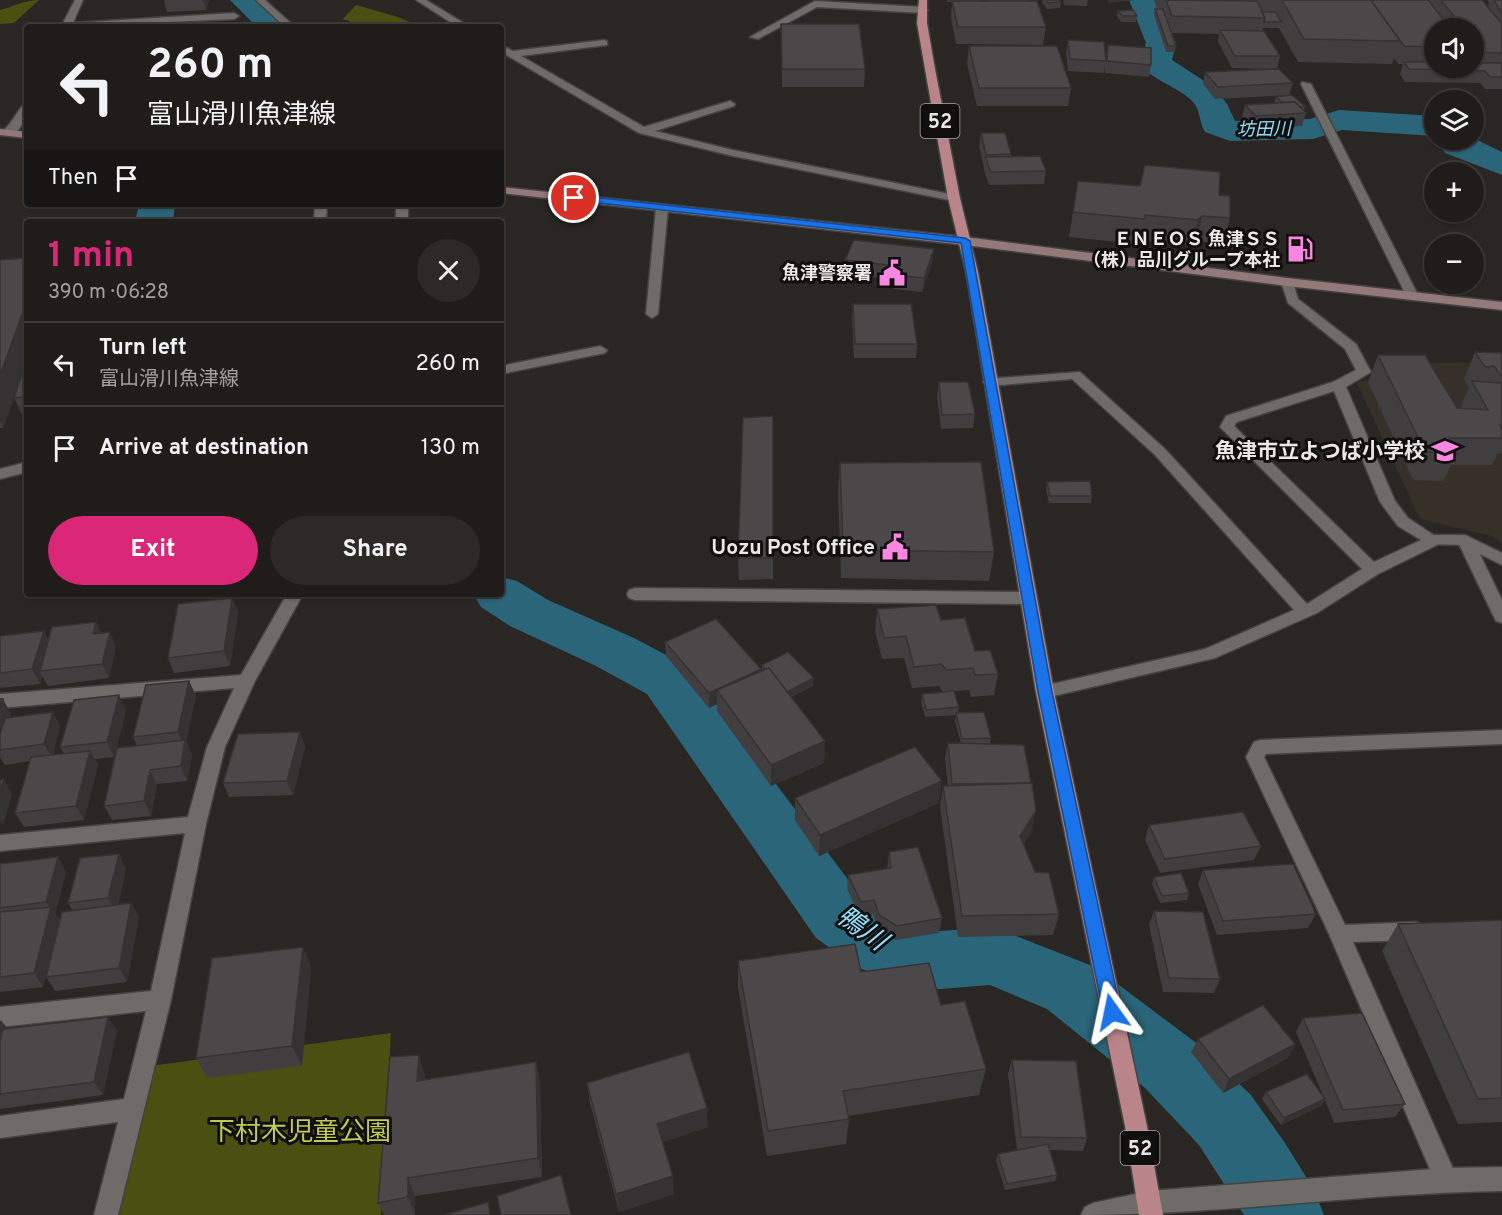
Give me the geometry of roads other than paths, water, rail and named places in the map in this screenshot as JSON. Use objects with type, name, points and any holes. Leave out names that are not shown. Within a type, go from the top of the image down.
[{"type":"main road","name":"52","points":[[923,5],[922,23],[954,198],[965,241],[1045,692],[1150,1209]]},
{"type":"main road","points":[[2,134],[24,135]]},
{"type":"main road","points":[[504,190],[965,241],[1287,282],[1502,306]]},
{"type":"street","points":[[67,24],[79,0]]},
{"type":"street","points":[[260,0],[287,24]]},
{"type":"street","points":[[420,0],[460,24]]},
{"type":"street","points":[[755,37],[814,3],[923,5]]},
{"type":"street","points":[[112,24],[234,16]]},
{"type":"street","points":[[504,62],[517,57],[603,43]]},
{"type":"street","points":[[504,50],[643,131],[733,153],[954,198]]},
{"type":"street","points":[[1306,84],[1412,295]]},
{"type":"street","points":[[643,131],[730,104]]},
{"type":"street","points":[[2,134],[18,124],[24,111]]},
{"type":"street","points":[[652,314],[662,208]]},
{"type":"street","points":[[1287,282],[1292,300],[1351,347],[1364,372],[1338,385],[1231,419],[1227,427],[1372,570]]},
{"type":"street","points":[[504,369],[600,350]]},
{"type":"street","points":[[990,382],[1075,375],[1160,452],[1305,612]]},
{"type":"street","points":[[1338,385],[1388,502],[1403,522],[1433,540]]},
{"type":"street","points":[[0,474],[24,468]]},
{"type":"street","points":[[1045,692],[1209,654],[1305,612],[1372,570],[1433,540],[1466,540],[1502,560]]},
{"type":"street","points":[[1466,540],[1502,617]]},
{"type":"street","points":[[635,594],[1028,598]]},
{"type":"street","points":[[106,1215],[160,1000],[196,824],[216,747],[246,681],[293,597]]},
{"type":"street","points":[[0,701],[246,681]]},
{"type":"street","points":[[1446,1180],[1339,934],[1255,757],[1260,747],[1502,738]]},
{"type":"street","points":[[0,843],[196,824]]},
{"type":"street","points":[[1339,934],[1432,930]]},
{"type":"street","points":[[0,1017],[160,1000]]},
{"type":"street","points":[[0,1128],[133,1109]]},
{"type":"street","points":[[1094,1215],[1446,1180],[1502,1179]]},
{"type":"waterway","name":"鴨川","points":[[244,0],[272,24]]},
{"type":"waterway","name":"坊田川","points":[[1143,0],[1161,43],[1155,63],[1185,80],[1204,95],[1216,114],[1217,125],[1230,131],[1313,129],[1339,120],[1424,125]]},
{"type":"waterway","name":"坊田川","points":[[1467,150],[1502,164]]},
{"type":"waterway","name":"鴨川","points":[[154,219],[156,207]]},
{"type":"waterway","name":"鴨川","points":[[504,597],[529,613],[615,652],[667,680],[839,918],[880,947],[928,961],[993,956],[1071,988],[1170,1065],[1225,1120],[1259,1169],[1286,1215]]},
{"type":"place","name":"ＥＮＥＯＳ 魚津ＳＳ （株）品川グループ本社","points":[[1300,249]]},
{"type":"place","name":"魚津警察署","points":[[892,273]]},
{"type":"place","name":"魚津市立よつば小学校","points":[[1445,451]]},
{"type":"place","name":"Uozu Post Office","points":[[895,547]]},
{"type":"park label","name":"下村木児童公園","points":[[300,1131]]}]
